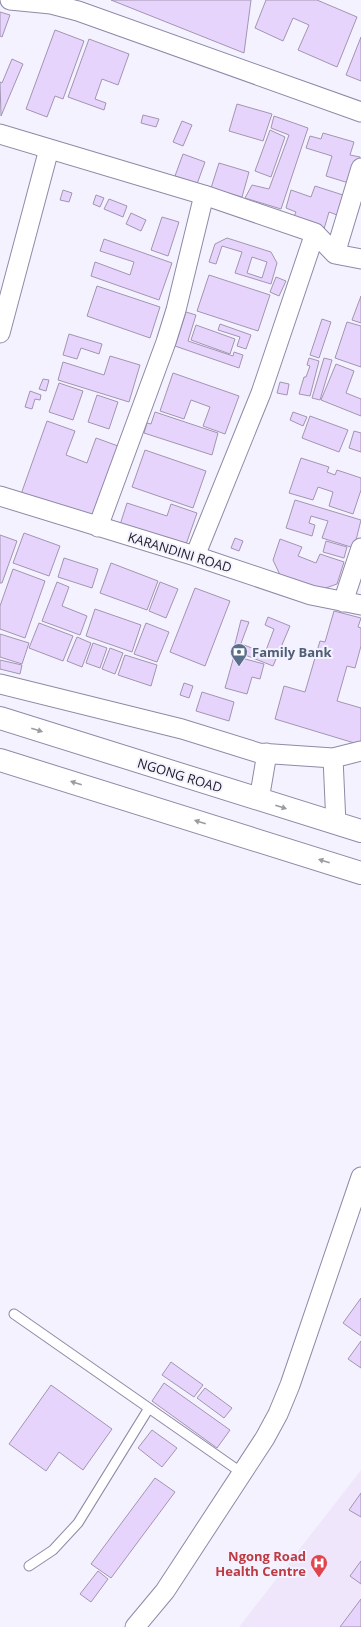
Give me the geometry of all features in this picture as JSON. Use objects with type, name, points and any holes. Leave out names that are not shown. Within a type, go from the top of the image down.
[{"type":"main road","name":"NGONG ROAD","points":[[0,718],[361,831]]},
{"type":"main road","points":[[0,760],[361,873]]},
{"type":"street","points":[[10,0],[51,2],[361,112]]},
{"type":"street","points":[[0,134],[49,150],[204,195],[315,233],[335,254],[361,259]]},
{"type":"street","points":[[0,333],[49,150]]},
{"type":"street","points":[[335,254],[361,168]]},
{"type":"street","points":[[98,527],[166,342],[176,310],[204,195]]},
{"type":"street","points":[[195,556],[261,393],[315,233]]},
{"type":"street","name":"KARANDINI ROAD","points":[[0,496],[195,556],[311,595],[352,603]]},
{"type":"street","points":[[352,603],[361,548]]},
{"type":"street","points":[[0,684],[182,729],[260,753],[333,758],[361,751]]},
{"type":"street","points":[[259,800],[267,753]]},
{"type":"street","points":[[333,758],[336,824]]},
{"type":"street","points":[[135,1627],[165,1591],[242,1473],[278,1414],[290,1384],[361,1177]]},
{"type":"lane","points":[[14,1314],[242,1473]]},
{"type":"lane","points":[[29,1566],[53,1550],[78,1523],[149,1408]]},
{"type":"shaded area","name":"Ngong Road Health Centre","points":[[361,1470],[361,1627],[239,1627]]},
{"type":"building","points":[[111,0],[251,0],[244,53]]},
{"type":"building","points":[[266,0],[317,0],[357,17],[337,67],[298,50],[309,25],[293,18],[283,41],[255,28]]},
{"type":"building","points":[[0,12],[10,15],[2,37],[0,36]]},
{"type":"building","points":[[55,30],[84,41],[63,99],[55,96],[47,117],[26,109]]},
{"type":"building","points":[[361,37],[361,81],[346,75]]},
{"type":"building","points":[[89,39],[129,54],[118,85],[102,79],[95,99],[106,103],[104,110],[68,97]]},
{"type":"building","points":[[12,59],[23,64],[1,116],[0,82],[2,83]]},
{"type":"building","points":[[237,104],[272,114],[263,141],[229,131]]},
{"type":"building","points":[[143,115],[159,119],[156,127],[141,123]]},
{"type":"building","points":[[274,116],[308,128],[281,209],[245,198],[252,185],[269,189],[289,135],[271,128]]},
{"type":"building","points":[[182,121],[192,125],[183,146],[173,142]]},
{"type":"building","points":[[270,130],[285,137],[271,177],[255,171]]},
{"type":"building","points":[[323,133],[354,142],[350,155],[360,157],[352,184],[326,176],[332,156],[306,148],[310,136],[321,139]]},
{"type":"building","points":[[183,154],[205,162],[197,184],[175,176]]},
{"type":"building","points":[[219,163],[249,172],[242,197],[211,188]]},
{"type":"building","points":[[315,186],[343,195],[337,215],[329,212],[324,229],[293,219],[296,212],[286,208],[291,190],[311,197]]},
{"type":"building","points":[[63,190],[72,193],[69,202],[60,200]]},
{"type":"building","points":[[96,195],[104,198],[100,207],[93,204]]},
{"type":"building","points":[[109,199],[127,206],[123,217],[104,209]]},
{"type":"building","points":[[131,213],[146,220],[141,231],[126,224]]},
{"type":"building","points":[[162,217],[179,222],[168,256],[151,250]]},
{"type":"building","points":[[227,238],[271,252],[277,263],[271,284],[235,273],[242,252],[222,246],[216,264],[209,262],[215,244]],"holes":[[[252,257],[267,262],[262,278],[247,273]]]},
{"type":"building","points":[[104,239],[172,263],[159,300],[91,276],[95,262],[130,275],[134,262],[100,251]]},
{"type":"building","points":[[209,275],[270,295],[258,331],[197,311]]},
{"type":"building","points":[[276,277],[286,281],[279,296],[270,292]]},
{"type":"building","points":[[97,286],[160,307],[150,338],[87,316]]},
{"type":"building","points":[[361,296],[361,323],[352,320]]},
{"type":"building","points":[[186,312],[196,315],[188,341],[233,356],[234,352],[243,355],[239,368],[175,346]]},
{"type":"building","points":[[322,319],[331,322],[319,358],[310,355]]},
{"type":"building","points":[[347,322],[361,326],[361,367],[335,358]]},
{"type":"building","points":[[220,324],[251,335],[246,349],[237,346],[240,337],[218,330]]},
{"type":"building","points":[[196,325],[235,339],[230,354],[191,340]]},
{"type":"building","points":[[69,334],[102,344],[99,354],[81,348],[77,359],[63,355]]},
{"type":"building","points":[[110,356],[140,365],[129,402],[58,380],[63,362],[104,375]]},
{"type":"building","points":[[309,358],[319,361],[310,396],[299,394],[304,377],[306,377],[310,366],[307,365]]},
{"type":"building","points":[[324,358],[332,360],[320,400],[312,398]]},
{"type":"building","points":[[336,364],[354,371],[346,393],[361,399],[361,416],[321,400]]},
{"type":"building","points":[[173,373],[239,396],[225,434],[203,426],[210,407],[191,400],[184,419],[160,411]]},
{"type":"building","points":[[43,379],[49,380],[46,391],[39,389]]},
{"type":"building","points":[[280,382],[289,384],[287,395],[277,393]]},
{"type":"building","points":[[59,383],[83,391],[73,420],[49,412]]},
{"type":"building","points":[[30,391],[41,395],[40,400],[35,399],[32,409],[25,407]]},
{"type":"building","points":[[97,395],[118,402],[109,429],[88,422]]},
{"type":"building","points":[[155,412],[218,433],[212,455],[144,433],[147,423],[151,424]]},
{"type":"building","points":[[293,412],[307,417],[303,426],[290,420]]},
{"type":"building","points":[[310,416],[348,430],[339,452],[302,438]]},
{"type":"building","points":[[47,421],[75,431],[66,455],[87,463],[96,438],[118,446],[91,523],[20,497]]},
{"type":"building","points":[[354,431],[361,433],[361,452],[349,448]]},
{"type":"building","points":[[145,450],[206,471],[193,508],[132,487]]},
{"type":"building","points":[[301,458],[329,467],[327,472],[335,475],[337,470],[361,478],[361,490],[353,514],[329,506],[333,492],[318,487],[313,500],[289,493]]},
{"type":"building","points":[[295,500],[361,520],[354,548],[322,538],[328,521],[311,516],[309,523],[315,525],[312,536],[286,528]]},
{"type":"building","points":[[127,503],[167,516],[171,504],[197,513],[184,550],[119,528]]},
{"type":"building","points":[[24,533],[60,546],[49,576],[13,563]]},
{"type":"building","points":[[0,535],[17,541],[2,583],[0,583]]},
{"type":"building","points":[[235,538],[243,541],[239,551],[231,548]]},
{"type":"building","points":[[280,539],[302,547],[298,556],[316,563],[320,554],[344,562],[337,584],[323,589],[280,575],[273,560]]},
{"type":"building","points":[[326,541],[347,547],[344,558],[323,552]]},
{"type":"building","points":[[64,558],[98,569],[92,588],[58,577]]},
{"type":"building","points":[[111,563],[158,581],[147,610],[100,593]]},
{"type":"building","points":[[13,569],[45,581],[25,638],[0,629],[0,606]]},
{"type":"building","points":[[57,582],[69,587],[62,606],[87,616],[80,635],[42,621]]},
{"type":"building","points":[[160,582],[178,589],[166,618],[149,611]]},
{"type":"building","points":[[195,588],[230,601],[205,666],[170,652]]},
{"type":"building","points":[[95,609],[141,625],[132,652],[86,636]]},
{"type":"building","points":[[334,611],[361,618],[358,627],[361,628],[361,646],[355,668],[347,666],[337,701],[361,708],[361,745],[275,719],[284,686],[305,692],[320,641],[325,642]]},
{"type":"building","points":[[268,617],[290,626],[273,666],[240,653],[244,645],[265,653],[274,629],[265,625]]},
{"type":"building","points":[[241,620],[249,622],[237,654],[233,652]]},
{"type":"building","points":[[39,623],[73,636],[63,661],[29,648]]},
{"type":"building","points":[[146,623],[169,632],[157,662],[134,654]]},
{"type":"building","points":[[0,634],[29,643],[22,664],[0,657]]},
{"type":"building","points":[[77,637],[91,643],[82,667],[67,661]]},
{"type":"building","points":[[93,643],[107,648],[100,668],[86,663]]},
{"type":"building","points":[[110,648],[123,653],[115,674],[102,669]]},
{"type":"building","points":[[125,655],[157,665],[151,686],[118,675]]},
{"type":"building","points":[[234,656],[264,664],[260,679],[252,677],[247,694],[225,688]]},
{"type":"building","points":[[0,660],[22,665],[20,674],[0,669]]},
{"type":"building","points":[[184,683],[193,686],[189,698],[180,695]]},
{"type":"building","points":[[202,692],[234,702],[229,721],[196,711]]},
{"type":"building","points":[[361,1298],[361,1336],[343,1323]]},
{"type":"building","points":[[361,1341],[361,1368],[348,1359]]},
{"type":"building","points":[[171,1362],[203,1385],[194,1397],[162,1375]]},
{"type":"building","points":[[164,1383],[230,1430],[217,1448],[152,1401]]},
{"type":"building","points":[[51,1385],[112,1429],[83,1470],[59,1452],[46,1471],[9,1444]]},
{"type":"building","points":[[205,1388],[232,1408],[224,1418],[197,1398]]},
{"type":"building","points":[[152,1430],[177,1448],[162,1467],[138,1448]]},
{"type":"building","points":[[155,1478],[175,1492],[111,1578],[91,1564]]},
{"type":"building","points":[[361,1493],[361,1517],[349,1510]]},
{"type":"building","points":[[361,1561],[361,1584],[350,1576]]},
{"type":"building","points":[[98,1571],[108,1579],[91,1602],[80,1594]]},
{"type":"building","points":[[361,1599],[361,1627],[340,1627]]},
{"type":"place","name":"Family Bank","points":[[239,667]]},
{"type":"place","name":"Ngong Road Health Centre","points":[[319,1578]]}]
